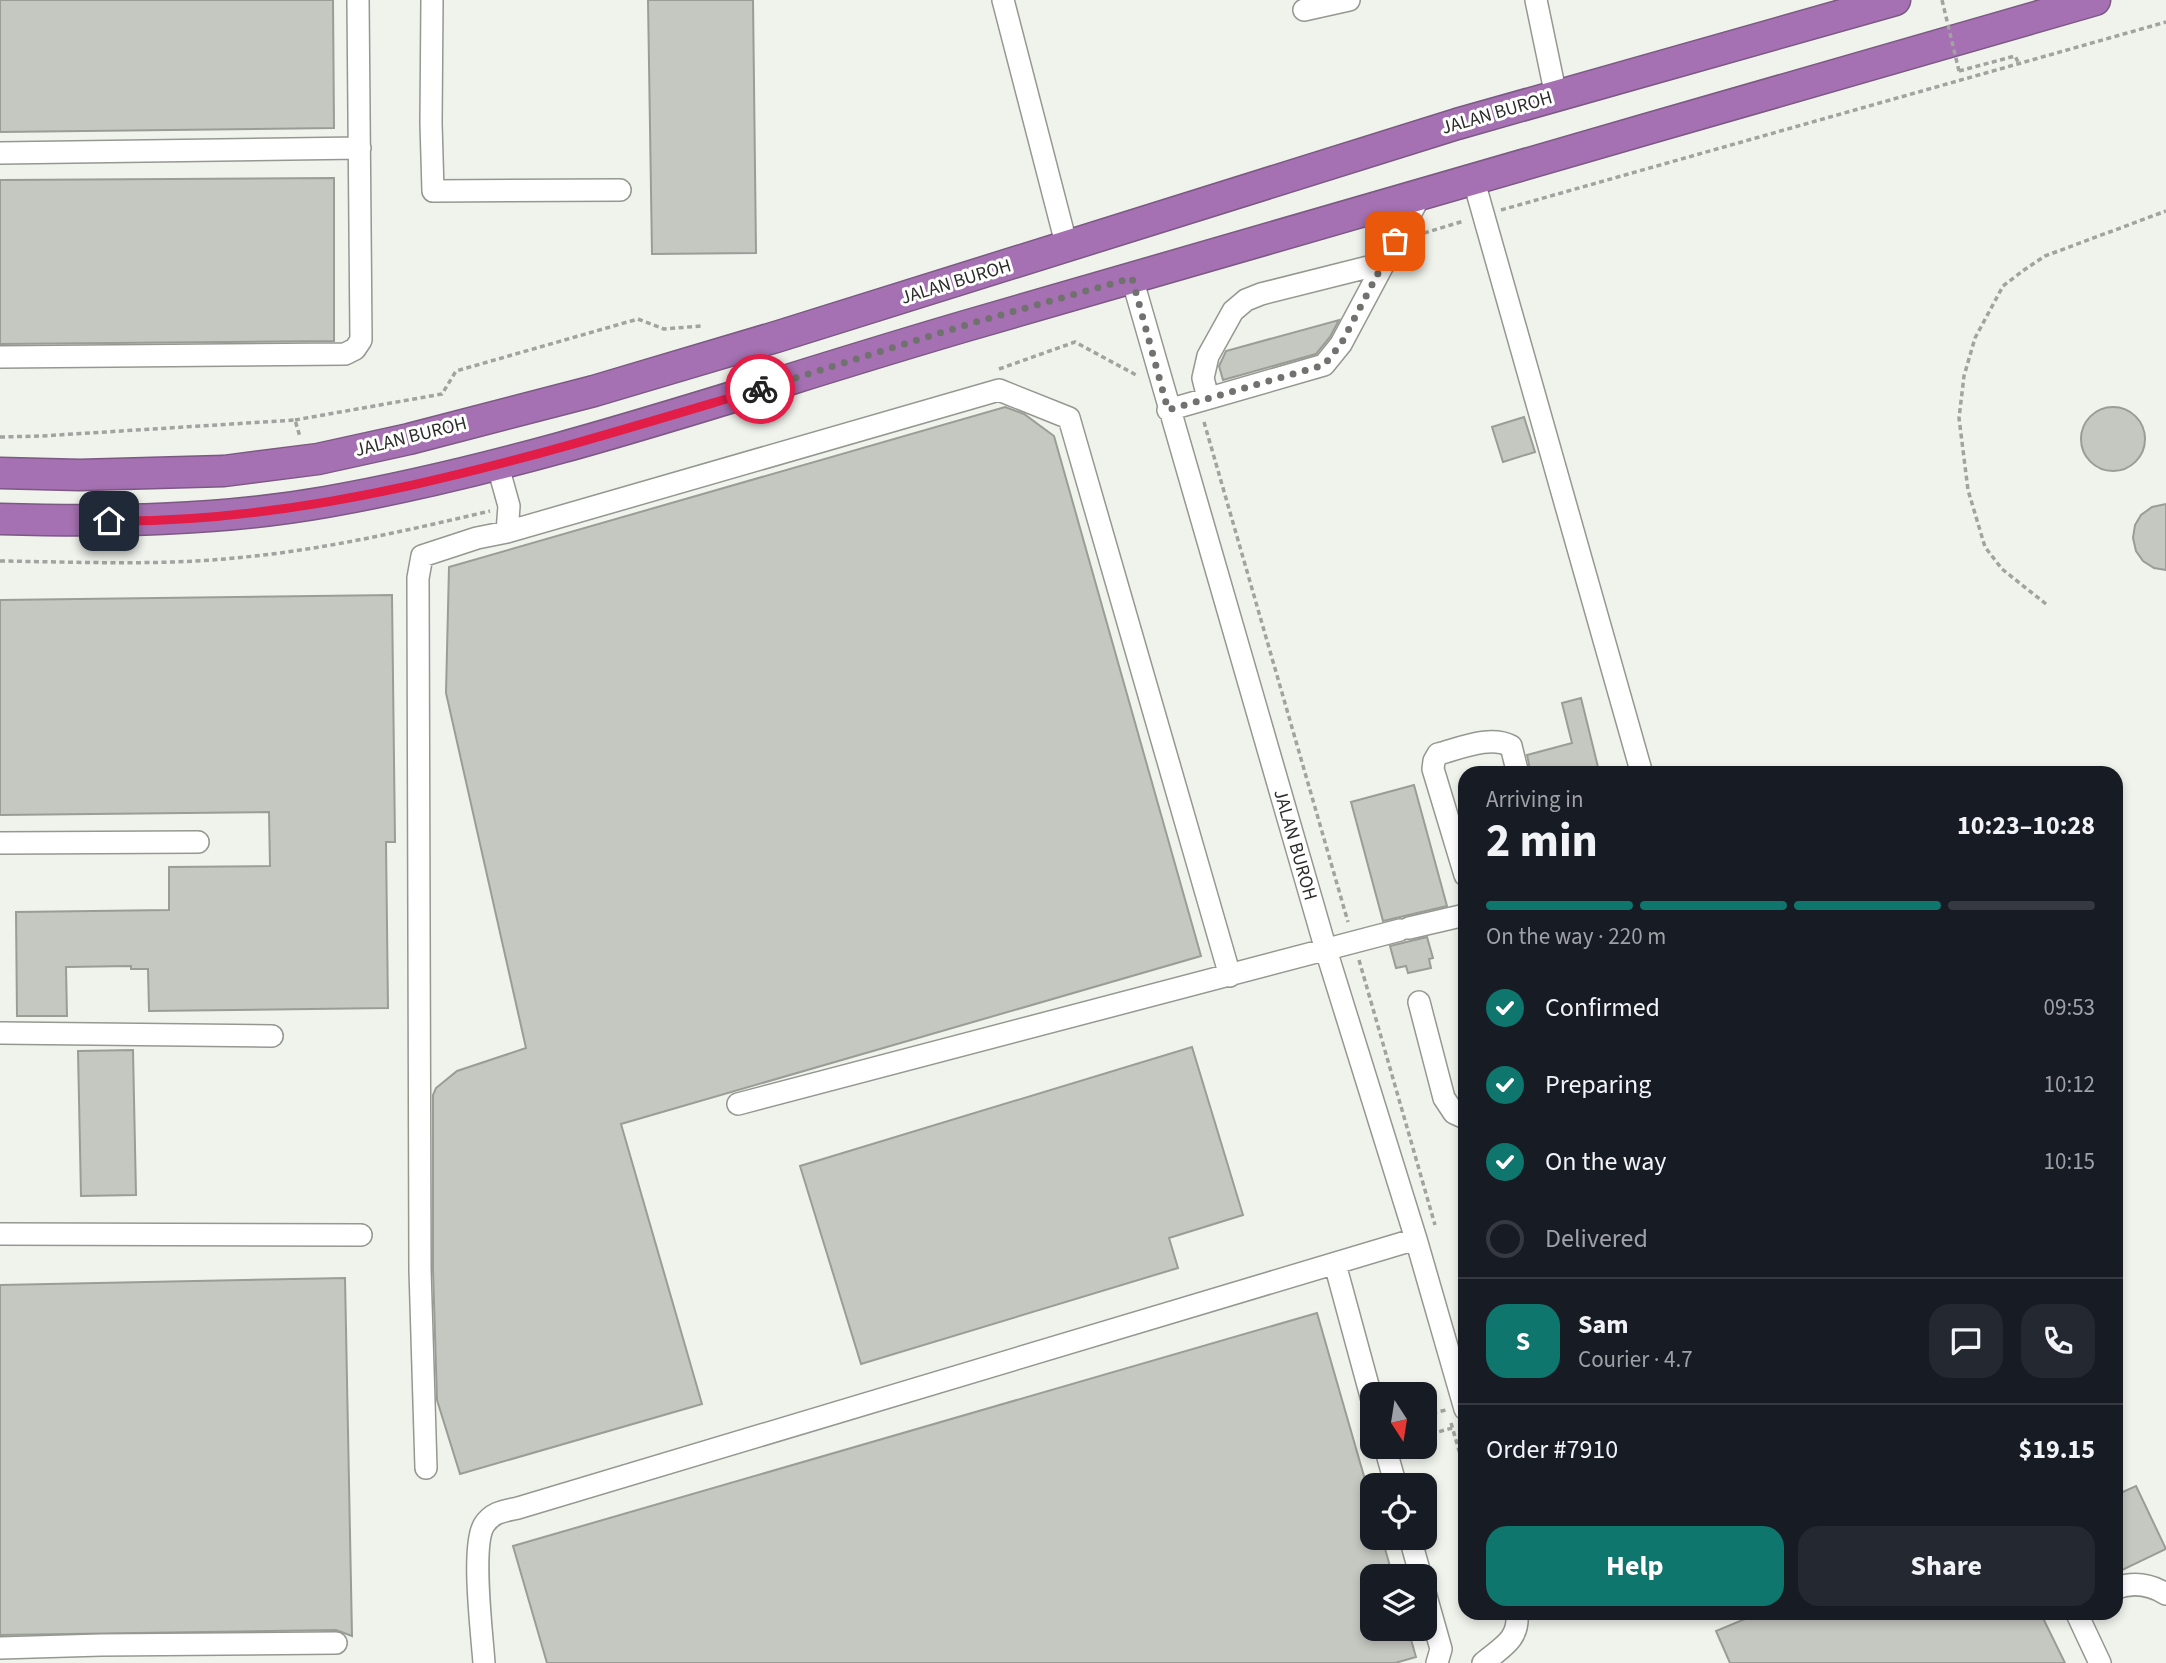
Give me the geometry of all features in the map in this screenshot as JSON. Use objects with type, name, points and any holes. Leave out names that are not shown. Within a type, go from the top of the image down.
[{"type":"highway","name":"JALAN BUROH","points":[[0,473],[80,475],[224,471],[306,461],[409,439],[594,391],[1458,124],[1895,0]]},
{"type":"highway","points":[[0,519],[133,522],[226,515],[323,503],[418,483],[605,435],[969,324],[2095,0]]},
{"type":"lane","points":[[0,357],[345,354],[355,349],[361,340],[358,0]]},
{"type":"lane","points":[[432,0],[433,191],[620,190]]},
{"type":"lane","points":[[1003,0],[1067,247]]},
{"type":"lane","points":[[1304,10],[1349,0]]},
{"type":"lane","points":[[1536,0],[1556,96]]},
{"type":"lane","points":[[0,153],[360,148]]},
{"type":"lane","points":[[1473,178],[1640,766]]},
{"type":"lane","points":[[1168,410],[1324,365],[1341,344],[1420,194]]},
{"type":"lane","points":[[1203,400],[1204,367],[1224,327],[1240,305],[1261,294],[1384,263]]},
{"type":"lane","name":"JALAN BUROH","points":[[1132,278],[1326,950],[1416,1239],[1458,1397]]},
{"type":"lane","points":[[426,1468],[420,1256],[418,567],[422,556],[999,390],[1069,418],[1230,976]]},
{"type":"lane","points":[[497,463],[509,506],[507,532]]},
{"type":"lane","points":[[1458,852],[1433,769],[1438,754],[1491,741],[1503,742],[1511,746],[1516,766]]},
{"type":"lane","points":[[0,843],[198,842]]},
{"type":"lane","points":[[738,1104],[1458,917]]},
{"type":"lane","points":[[1419,1002],[1444,1098],[1454,1114],[1458,1115]]},
{"type":"lane","points":[[0,1033],[272,1036]]},
{"type":"lane","points":[[0,1234],[361,1235]]},
{"type":"lane","points":[[484,1663],[478,1545],[484,1525],[496,1512],[544,1500],[1416,1239]]},
{"type":"lane","points":[[1335,1264],[1367,1382]]},
{"type":"lane","points":[[2123,1586],[2132,1584],[2151,1587],[2166,1594]]},
{"type":"lane","points":[[1483,1663],[1513,1638],[1518,1627],[1517,1620]]},
{"type":"lane","points":[[2080,1620],[2100,1663]]},
{"type":"lane","points":[[1437,1635],[1441,1649],[1437,1663]]},
{"type":"lane","points":[[0,1648],[335,1643]]},
{"type":"path","points":[[1942,0],[1959,71],[2014,56],[2018,63]]},
{"type":"path","points":[[1395,241],[2166,22]]},
{"type":"path","points":[[2046,604],[2001,569],[1985,547],[1968,490],[1959,418],[1964,376],[1975,338],[2003,286],[2045,256],[2166,211]]},
{"type":"path","points":[[0,437],[295,420],[442,394],[456,371],[638,318],[664,329],[701,326]]},
{"type":"path","points":[[999,369],[1075,342],[1087,346],[1140,378]]},
{"type":"path","points":[[1203,400],[1437,1233]]},
{"type":"path","points":[[295,420],[306,461]]},
{"type":"path","points":[[1458,1405],[1452,1428],[1458,1448]]},
{"type":"path","points":[[1437,1432],[1452,1428]]},
{"type":"building","points":[[0,0],[333,0],[334,128],[0,132]]},
{"type":"building","points":[[648,0],[753,0],[756,253],[652,254]]},
{"type":"building","points":[[334,178],[334,341],[0,344],[0,180]]},
{"type":"building","points":[[1339,320],[1316,354],[1223,380],[1219,366],[1226,351]]},
{"type":"building","points":[[1005,407],[1024,414],[1054,436],[1201,956],[621,1124],[702,1404],[460,1474],[437,1400],[433,1270],[433,1095],[436,1088],[457,1071],[526,1048],[446,693],[449,567]]},
{"type":"building","points":[[2113,407],[2131,413],[2139,421],[2145,439],[2139,457],[2131,465],[2113,471],[2095,465],[2087,457],[2081,439],[2087,421],[2095,413]]},
{"type":"building","points":[[1524,417],[1535,452],[1503,462],[1492,427]]},
{"type":"building","points":[[2166,504],[2166,570],[2154,568],[2143,561],[2136,551],[2133,538],[2135,525],[2141,515],[2152,507]]},
{"type":"building","points":[[392,595],[395,842],[386,842],[388,1008],[149,1011],[148,969],[131,969],[131,966],[66,967],[67,1016],[17,1016],[16,912],[169,910],[169,867],[270,866],[269,812],[0,815],[0,600]]},
{"type":"building","points":[[1581,698],[1598,766],[1529,766],[1527,755],[1572,743],[1562,703]]},
{"type":"building","points":[[1414,785],[1447,906],[1383,921],[1351,802]]},
{"type":"building","points":[[1427,937],[1433,958],[1429,959],[1431,968],[1408,973],[1406,966],[1396,968],[1390,946]]},
{"type":"building","points":[[1192,1047],[1243,1215],[1169,1238],[1178,1268],[861,1364],[800,1166]]},
{"type":"building","points":[[133,1050],[136,1195],[81,1196],[78,1051]]},
{"type":"building","points":[[345,1278],[352,1636],[336,1630],[0,1635],[0,1285]]},
{"type":"building","points":[[1317,1313],[1363,1473],[1360,1473],[1360,1550],[1385,1550],[1389,1564],[1360,1564],[1360,1641],[1411,1641],[1416,1657],[1395,1663],[547,1663],[513,1546]]},
{"type":"building","points":[[2136,1486],[2166,1549],[2123,1570],[2123,1492]]},
{"type":"building","points":[[1743,1620],[2044,1620],[2065,1663],[1730,1663],[1716,1631]]},
{"type":"way so far","points":[[760,389],[969,324],[1132,278],[1168,410],[1324,365],[1341,344],[1395,241]]},
{"type":"route","points":[[109,521],[133,522],[226,515],[323,503],[418,483],[605,435],[760,389]]}]
